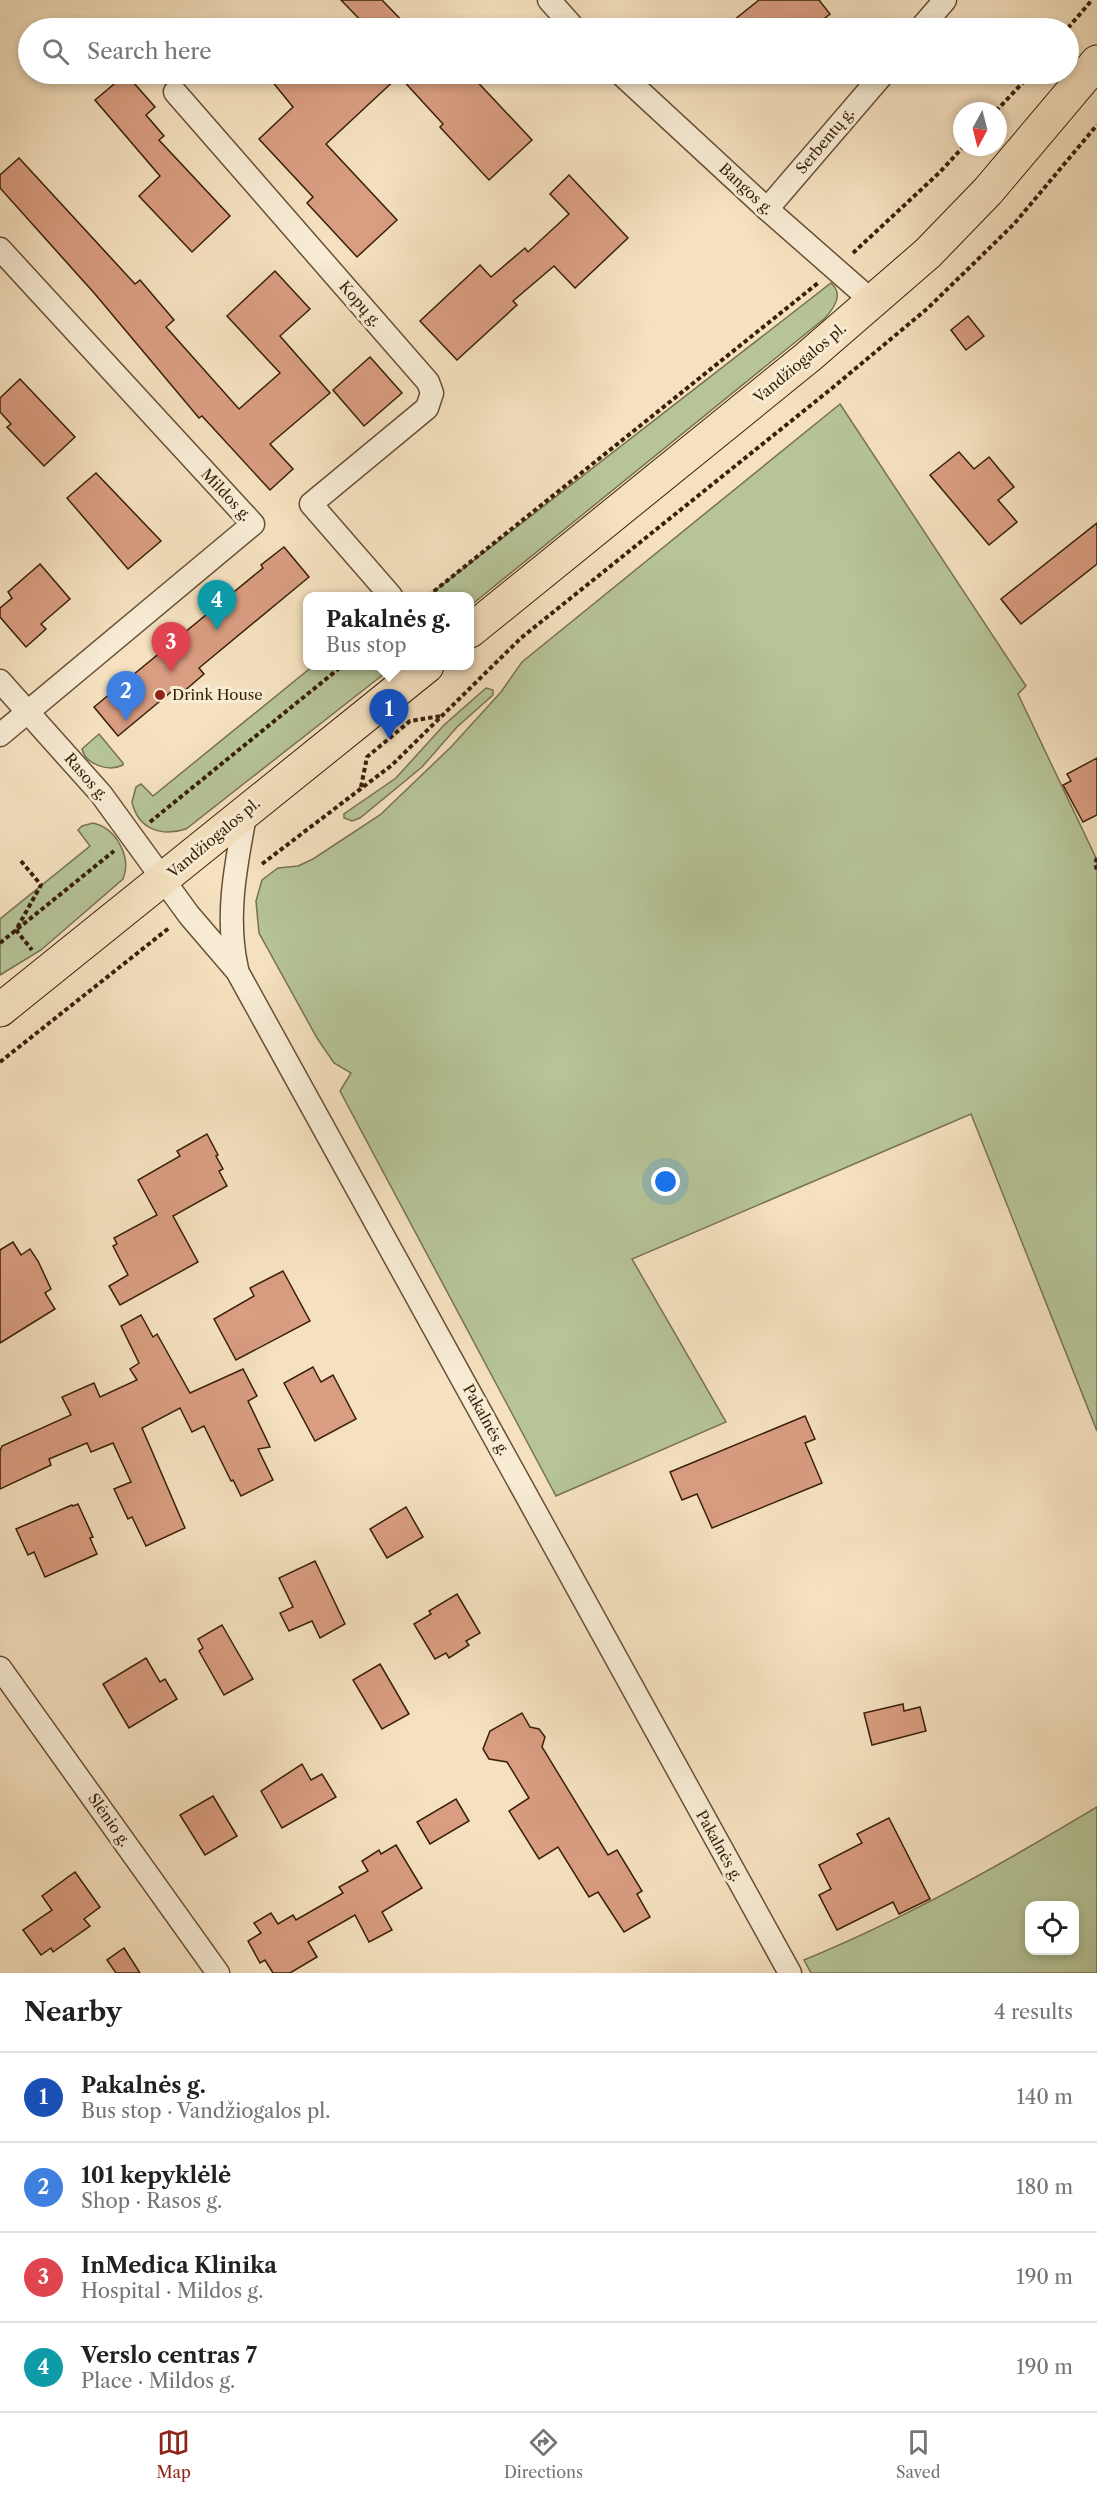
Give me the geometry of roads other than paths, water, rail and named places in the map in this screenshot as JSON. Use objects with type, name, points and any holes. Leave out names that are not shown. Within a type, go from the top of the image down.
[{"type":"main road","name":"Vandžiogalos pl.","points":[[1079,83],[1097,62]]},
{"type":"main road","name":"Vandžiogalos pl.","points":[[474,628],[873,302],[927,253],[988,191],[1078,84]]},
{"type":"main road","name":"Vandžiogalos pl.","points":[[0,1010],[422,670]]},
{"type":"street","points":[[549,0],[565,18]]},
{"type":"street","points":[[930,18],[945,0]]},
{"type":"street","name":"Bangos g.","points":[[632,84],[767,209],[873,302]]},
{"type":"street","name":"Serbentų g.","points":[[767,209],[873,84]]},
{"type":"street","name":"Kopų g.","points":[[175,92],[428,382],[432,393],[427,408],[310,504],[387,592]]},
{"type":"street","name":"Mildos g.","points":[[0,249],[254,524],[0,735]]},
{"type":"street","name":"Rasos g.","points":[[0,681],[101,794],[165,879]]},
{"type":"street","points":[[237,971],[232,942],[233,886],[246,811]]},
{"type":"street","name":"Pakalnės g.","points":[[165,879],[189,915],[237,971],[790,1973]]},
{"type":"street","name":"Slėnio g.","points":[[0,1668],[218,1973]]},
{"type":"place","name":"Verslo centras 7","points":[[217,630]]},
{"type":"place","name":"InMedica Klinika","points":[[171,672]]},
{"type":"place","name":"Drink House","points":[[160,695]]},
{"type":"place","name":"101 kepyklėlė","points":[[126,721]]},
{"type":"place","name":"Pakalnės g.","points":[[389,739]]}]
